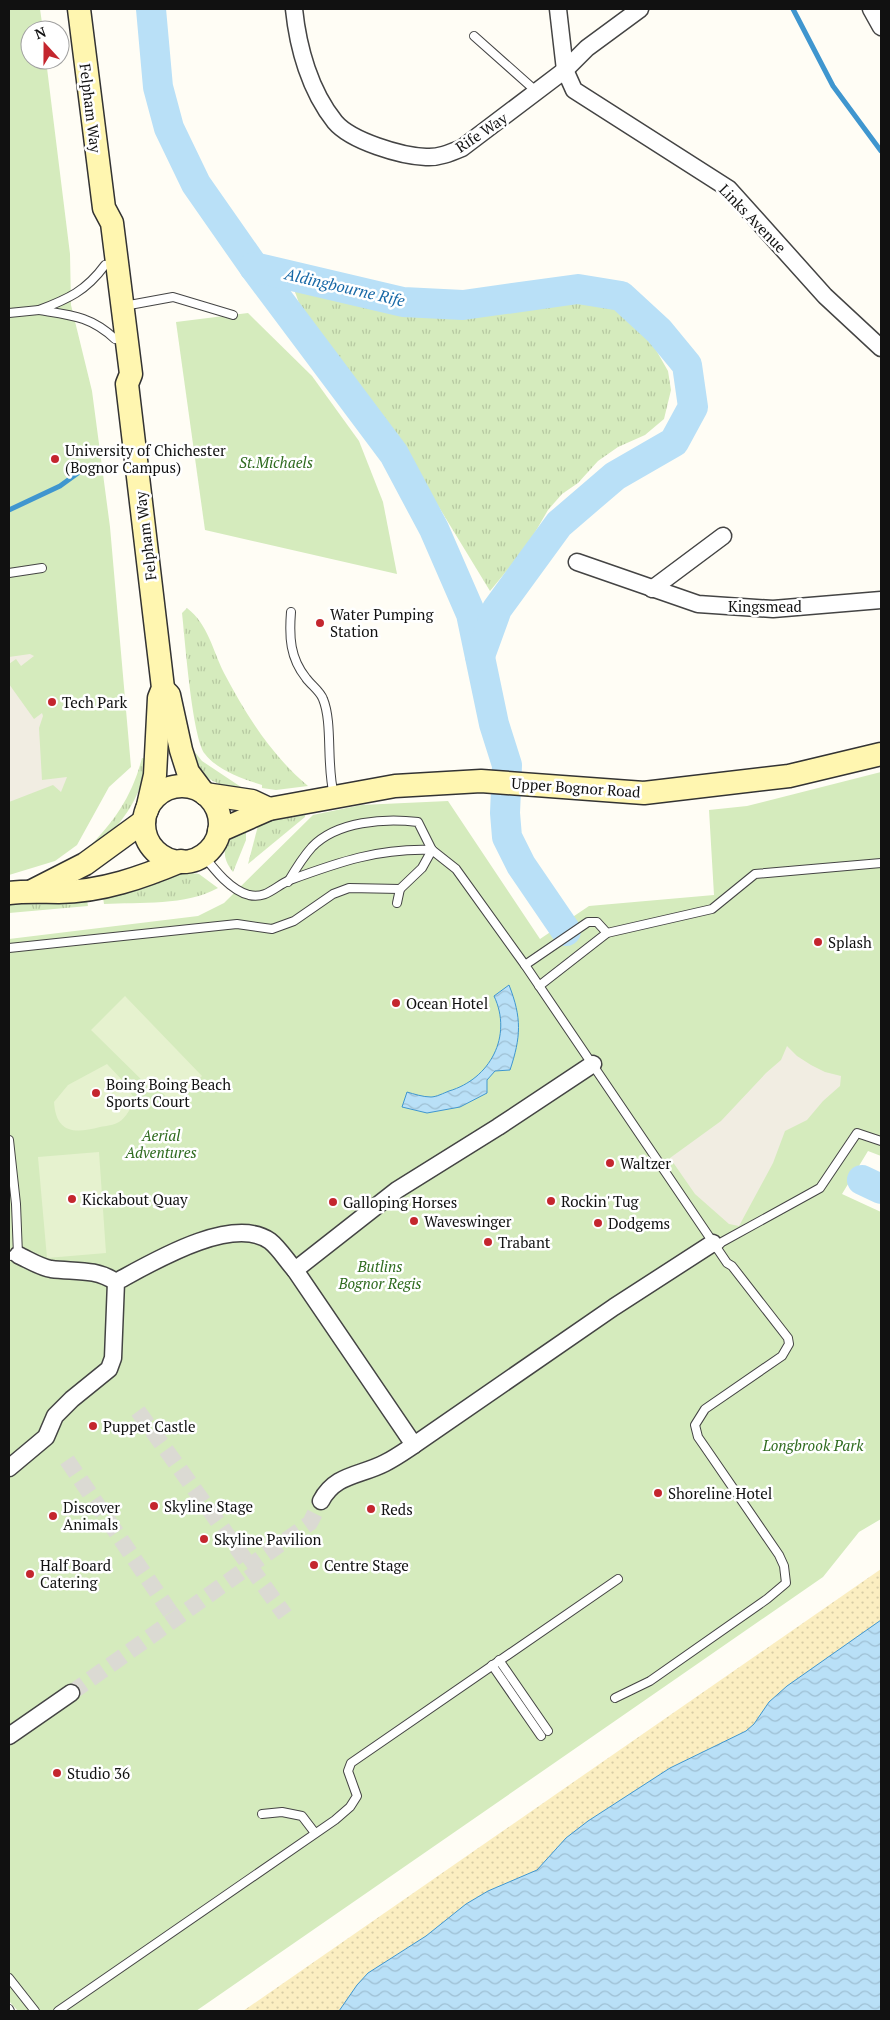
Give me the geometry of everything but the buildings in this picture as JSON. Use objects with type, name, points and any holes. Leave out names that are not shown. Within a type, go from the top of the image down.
[{"type":"main road","name":"Felpham Way","points":[[78,9],[104,208],[112,223],[132,374],[127,384],[163,688],[159,698],[155,775],[146,815]]},
{"type":"main road","name":"Felpham Way","points":[[104,208],[99,223],[120,377],[127,384]]},
{"type":"main road","name":"Felpham Way","points":[[163,688],[168,695],[188,772],[204,793]]},
{"type":"main road","name":"Upper Bognor Road","points":[[219,831],[269,809],[334,795],[395,786],[481,781],[644,793],[790,776],[881,754]]},
{"type":"main road","points":[[33,890],[85,864],[146,815],[155,798],[169,788],[186,786],[204,793],[252,801],[269,809]]},
{"type":"main road","points":[[9,893],[33,890],[60,892],[109,885],[144,877],[181,861],[203,855],[214,844],[219,831],[217,810],[204,793]]},
{"type":"main road","points":[[146,815],[146,836],[156,851],[168,858],[181,861]]},
{"type":"street","name":"Rife Way","points":[[294,9],[296,31],[307,69],[322,103],[336,124],[358,138],[385,150],[427,157],[454,152],[462,148],[537,92],[565,70],[588,48],[640,9]]},
{"type":"street","points":[[558,9],[565,70]]},
{"type":"street","points":[[871,9],[881,27]]},
{"type":"street","name":"Links Avenue","points":[[565,70],[574,90],[729,189],[825,296],[881,348]]},
{"type":"street","points":[[652,589],[723,536]]},
{"type":"street","name":"Kingsmead","points":[[577,562],[698,604],[773,609],[881,600]]},
{"type":"street","points":[[295,1270],[397,1190],[498,1127],[593,1064]]},
{"type":"street","points":[[116,1282],[169,1254],[228,1233],[253,1234],[269,1241],[295,1270],[414,1444]]},
{"type":"street","points":[[321,1501],[327,1489],[342,1478],[359,1475],[387,1462],[614,1307],[715,1245]]},
{"type":"street","points":[[14,1256],[49,1269],[94,1271],[105,1274],[116,1282]]},
{"type":"street","points":[[9,1468],[46,1437],[55,1416],[72,1399],[109,1369],[113,1358],[116,1282]]},
{"type":"street","points":[[9,1736],[71,1693]]},
{"type":"lane","points":[[474,36],[537,92]]},
{"type":"lane","points":[[39,310],[75,295],[84,289],[105,265]]},
{"type":"lane","points":[[122,306],[173,297],[233,315]]},
{"type":"lane","points":[[9,313],[39,310],[79,316],[101,326],[115,339]]},
{"type":"lane","points":[[9,573],[42,568]]},
{"type":"lane","points":[[291,612],[290,648],[295,662],[323,699],[327,722],[329,771],[334,795]]},
{"type":"lane","points":[[288,882],[312,847],[334,832],[372,822],[397,820],[418,822],[432,850],[456,869],[525,965],[715,1245],[783,1331],[789,1344],[782,1356],[704,1409],[695,1425],[698,1437],[779,1555],[784,1566],[786,1583],[767,1599],[650,1681],[629,1694],[615,1698]]},
{"type":"lane","points":[[203,855],[231,885],[247,894],[270,894],[288,882],[348,859],[405,849],[432,850]]},
{"type":"lane","points":[[398,903],[400,889],[422,868],[432,850]]},
{"type":"lane","points":[[539,986],[607,933],[712,909],[754,874],[881,863]]},
{"type":"lane","points":[[9,948],[223,925],[237,924],[272,929],[294,921],[333,894],[349,888],[400,889]]},
{"type":"lane","points":[[525,965],[588,922],[597,922],[607,933]]},
{"type":"lane","points":[[715,1245],[820,1188],[857,1133],[881,1141]]},
{"type":"lane","points":[[9,1140],[16,1204],[14,1256]]},
{"type":"lane","points":[[58,2011],[350,1807],[357,1796],[348,1771],[351,1763],[618,1579]]},
{"type":"lane","points":[[492,1665],[544,1733],[499,1660]]},
{"type":"lane","points":[[262,1814],[294,1813],[307,1821],[315,1833]]},
{"type":"lane","points":[[9,1978],[35,2011]]},
{"type":"green space","name":"University of Chichester (Bognor Campus)","points":[[9,9],[40,9],[42,20],[20,20],[20,70],[47,70],[70,254],[71,305],[92,391],[110,527],[131,767],[109,787],[77,845],[55,861],[9,875]]},
{"type":"green space","points":[[294,289],[382,311],[427,317],[490,313],[544,303],[579,300],[624,309],[656,350],[668,371],[671,390],[664,419],[645,435],[618,447],[598,461],[578,483],[562,494],[548,510],[527,546],[490,591],[406,453],[300,306]]},
{"type":"green space","name":"St.Michaels","points":[[248,313],[312,376],[359,441],[383,502],[397,574],[205,530],[176,322]]},
{"type":"green space","points":[[187,608],[194,614],[205,630],[224,673],[241,704],[261,734],[283,762],[308,786],[276,790],[262,788],[262,785],[239,777],[216,765],[205,754],[196,728],[190,687],[182,613]]},
{"type":"green space","points":[[194,751],[202,761],[244,789],[225,786],[211,780],[200,769],[191,752]]},
{"type":"green space","points":[[142,758],[149,759],[140,788],[128,811],[112,831],[90,852],[87,849],[114,818],[128,796]]},
{"type":"green space","name":"Butlins Bognor Regis","points":[[881,772],[881,1156],[868,1151],[842,1194],[881,1212],[881,1519],[859,1532],[823,1577],[196,2011],[18,2011],[9,2001],[9,939],[198,916],[224,903],[313,815],[361,805],[448,801],[540,939],[589,906],[714,895],[709,810],[747,806]]},
{"type":"green space","points":[[306,810],[305,817],[248,864],[259,822]]},
{"type":"green space","points":[[246,827],[246,840],[233,872],[225,858],[226,846],[234,836]]},
{"type":"green space","points":[[185,872],[199,874],[218,888],[192,898],[162,902],[104,904],[102,891]]},
{"type":"green space","points":[[86,894],[88,906],[9,913],[9,902]]},
{"type":"green space","points":[[125,996],[202,1076],[174,1105],[159,1089],[155,1093],[91,1030]]},
{"type":"green space","name":"Boing Boing Beach Sports Court","points":[[107,1064],[125,1083],[135,1100],[126,1115],[122,1120],[110,1125],[82,1130],[68,1129],[58,1120],[54,1102],[68,1085]]},
{"type":"green space","name":"Kickabout Quay","points":[[99,1152],[106,1253],[47,1258],[38,1157]]},
{"type":"sand","points":[[881,1569],[881,1781],[554,2011],[243,2011]]},
{"type":"shaded area","points":[[30,654],[34,656],[21,666],[16,659],[9,664],[9,657]]},
{"type":"shaded area","points":[[9,684],[34,719],[42,713],[43,716],[39,728],[42,780],[67,777],[61,792],[53,785],[9,802]]},
{"type":"shaded area","points":[[787,1046],[797,1056],[811,1065],[825,1072],[841,1076],[840,1086],[823,1101],[807,1120],[785,1131],[773,1163],[739,1226],[729,1224],[695,1194],[670,1158],[721,1121],[766,1073],[781,1060]]},
{"type":"water","points":[[509,985],[516,1008],[519,1028],[510,1070],[495,1071],[487,1080],[487,1093],[460,1107],[427,1113],[402,1107],[407,1092],[431,1097],[438,1096],[476,1077],[486,1066],[494,1054],[501,1026],[494,996]]},
{"type":"water","points":[[881,1620],[881,2011],[339,2011],[368,1973],[426,1936],[466,1904],[488,1891],[537,1870],[566,1838],[588,1821],[670,1768],[746,1731],[754,1724],[769,1702],[787,1686]]},
{"type":"waterway","name":"Aldingbourne Rife","points":[[151,9],[158,87],[169,128],[196,184],[254,267],[394,454],[434,529],[471,614],[494,724],[507,765],[505,813],[507,837],[521,865],[566,931]]},
{"type":"waterway","points":[[793,9],[833,86],[881,151]]},
{"type":"waterway","name":"Aldingbourne Rife","points":[[254,267],[403,302],[463,305],[578,289],[621,296],[659,331],[687,365],[693,407],[674,442],[615,476],[559,524],[497,609],[480,656]]},
{"type":"waterway","points":[[9,510],[60,486],[82,470]]},
{"type":"waterway","name":"Aldingbourne Rife","points":[[862,1180],[881,1189]]},
{"type":"tunnel","points":[[138,1411],[285,1615]]},
{"type":"tunnel","points":[[67,1460],[175,1619]]},
{"type":"tunnel","points":[[71,1693],[310,1523],[321,1501]]},
{"type":"place","name":"University of Chichester (Bognor Campus)","points":[[55,459]]},
{"type":"place","name":"Water Pumping Station","points":[[320,623]]},
{"type":"place","name":"Tech Park","points":[[52,702]]},
{"type":"place","name":"Splash","points":[[818,942]]},
{"type":"place","name":"Ocean Hotel","points":[[396,1003]]},
{"type":"place","name":"Boing Boing Beach Sports Court","points":[[96,1093]]},
{"type":"place","name":"Waltzer","points":[[610,1163]]},
{"type":"place","name":"Kickabout Quay","points":[[72,1199]]},
{"type":"place","name":"Rockin' Tug","points":[[551,1201]]},
{"type":"place","name":"Galloping Horses","points":[[333,1202]]},
{"type":"place","name":"Waveswinger","points":[[414,1221]]},
{"type":"place","name":"Dodgems","points":[[598,1223]]},
{"type":"place","name":"Trabant","points":[[488,1242]]},
{"type":"place","name":"Puppet Castle","points":[[93,1426]]},
{"type":"place","name":"Shoreline Hotel","points":[[658,1493]]},
{"type":"place","name":"Skyline Stage","points":[[154,1506]]},
{"type":"place","name":"Reds","points":[[371,1509]]},
{"type":"place","name":"Discover Animals","points":[[53,1516]]},
{"type":"place","name":"Skyline Pavilion","points":[[204,1539]]},
{"type":"place","name":"Centre Stage","points":[[314,1565]]},
{"type":"place","name":"Half Board Catering","points":[[30,1574]]},
{"type":"place","name":"Studio 36","points":[[57,1773]]},
{"type":"park label","name":"Aerial Adventures","points":[[161,1144]]},
{"type":"park label","name":"Longbrook Park","points":[[813,1445]]}]
